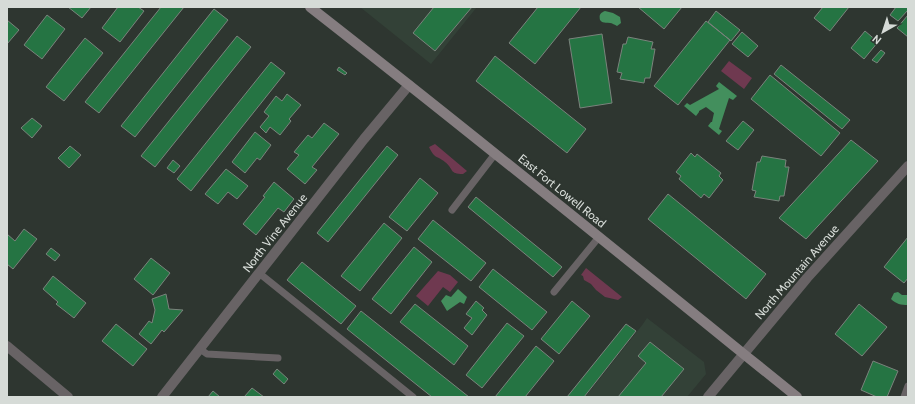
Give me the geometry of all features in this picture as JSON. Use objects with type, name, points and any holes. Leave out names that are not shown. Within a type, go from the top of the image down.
[{"type":"main road","name":"East Fort Lowell Road","points":[[310,7],[496,154],[797,397]]},
{"type":"street","name":"North Vine Avenue","points":[[162,397],[364,139],[409,85]]},
{"type":"street","name":"North Mountain Avenue","points":[[708,397],[807,278],[908,166]]},
{"type":"street","points":[[7,346],[68,397]]},
{"type":"lane","points":[[452,210],[496,154]]},
{"type":"lane","points":[[554,292],[599,237]]},
{"type":"lane","points":[[259,273],[412,397]]},
{"type":"lane","points":[[200,349],[207,354],[278,358]]},
{"type":"lane","points":[[904,397],[908,386]]},
{"type":"shaded area","points":[[360,7],[477,7],[431,64]]},
{"type":"shaded area","points":[[605,11],[620,17],[621,23],[617,26],[612,23],[601,21],[600,15]]},
{"type":"shaded area","points":[[729,61],[752,78],[744,89],[721,71]]},
{"type":"shaded area","points":[[719,82],[737,96],[733,100],[729,98],[719,129],[722,131],[719,135],[708,126],[712,122],[714,113],[706,107],[699,111],[696,116],[684,106],[687,103],[690,105],[719,89],[716,86]]},
{"type":"shaded area","points":[[435,144],[467,171],[463,174],[456,173],[442,160],[435,156],[429,147]]},
{"type":"shaded area","points":[[586,268],[622,297],[618,300],[605,297],[596,290],[591,284],[584,280],[583,276],[581,275]]},
{"type":"shaded area","points":[[438,271],[450,275],[458,282],[450,292],[443,287],[428,306],[416,296]]},
{"type":"shaded area","points":[[458,289],[467,297],[464,304],[460,302],[447,311],[441,301],[446,295],[451,297]]},
{"type":"shaded area","points":[[898,292],[902,295],[908,295],[908,305],[899,304],[891,299],[894,293]]},
{"type":"shaded area","points":[[647,318],[704,362],[706,374],[687,397],[585,397],[643,324]]},
{"type":"building","points":[[68,7],[91,7],[82,18]]},
{"type":"building","points":[[118,7],[138,7],[144,11],[120,42],[102,28]]},
{"type":"building","points":[[161,7],[184,7],[99,113],[85,102]]},
{"type":"building","points":[[434,7],[472,7],[435,51],[413,33]]},
{"type":"building","points":[[538,7],[581,7],[535,64],[509,43]]},
{"type":"building","points":[[638,7],[682,7],[664,29]]},
{"type":"building","points":[[823,7],[849,7],[830,31],[814,18]]},
{"type":"building","points":[[896,7],[908,7],[908,10],[898,21],[890,15]]},
{"type":"building","points":[[214,9],[228,20],[135,137],[121,126]]},
{"type":"building","points":[[716,11],[740,30],[731,41],[708,22]]},
{"type":"building","points":[[47,15],[65,29],[42,59],[24,45]]},
{"type":"building","points":[[908,15],[908,37],[897,28]]},
{"type":"building","points":[[7,20],[19,30],[7,44]]},
{"type":"building","points":[[706,21],[730,40],[678,105],[654,86]]},
{"type":"building","points":[[865,31],[878,42],[864,59],[851,48]]},
{"type":"building","points":[[742,32],[758,46],[748,57],[732,44]]},
{"type":"building","points":[[602,34],[612,103],[580,108],[569,39]]},
{"type":"building","points":[[237,36],[251,47],[155,167],[141,156]]},
{"type":"building","points":[[628,37],[653,42],[651,49],[655,49],[650,78],[645,78],[644,83],[620,79],[622,73],[617,72],[623,44],[626,44]]},
{"type":"building","points":[[85,38],[103,53],[64,101],[46,87]]},
{"type":"building","points":[[881,50],[885,53],[877,63],[872,60]]},
{"type":"building","points":[[495,56],[586,129],[567,153],[476,81]]},
{"type":"building","points":[[271,62],[285,73],[191,191],[177,179]]},
{"type":"building","points":[[781,65],[850,120],[842,129],[774,74]]},
{"type":"building","points":[[339,67],[347,73],[345,75],[337,70]]},
{"type":"building","points":[[770,75],[840,133],[821,156],[751,99]]},
{"type":"building","points":[[287,94],[301,105],[289,119],[291,121],[280,135],[270,127],[266,133],[260,127],[269,116],[264,112],[276,96],[282,101]]},
{"type":"building","points":[[32,118],[42,126],[32,138],[21,128]]},
{"type":"building","points":[[743,121],[754,130],[738,150],[726,141]]},
{"type":"building","points":[[324,123],[339,134],[312,167],[317,170],[305,184],[287,169],[299,155],[294,152],[308,135],[312,138]]},
{"type":"building","points":[[255,132],[271,145],[260,160],[257,158],[245,173],[232,162]]},
{"type":"building","points":[[851,140],[878,161],[806,239],[779,218]]},
{"type":"building","points":[[70,146],[81,155],[69,168],[58,158]]},
{"type":"building","points":[[387,146],[398,155],[328,242],[317,233]]},
{"type":"building","points":[[691,153],[695,157],[697,154],[721,173],[719,176],[723,180],[709,198],[704,194],[701,198],[679,179],[681,176],[676,172]]},
{"type":"building","points":[[762,156],[786,160],[785,167],[789,167],[784,196],[780,196],[779,201],[754,197],[756,191],[752,190],[757,162],[760,162]]},
{"type":"building","points":[[173,160],[180,166],[174,173],[167,168]]},
{"type":"building","points":[[226,169],[248,186],[237,199],[228,192],[218,204],[205,194]]},
{"type":"building","points":[[420,178],[438,193],[407,231],[389,217]]},
{"type":"building","points":[[274,182],[294,199],[284,212],[278,208],[256,235],[243,224],[265,197],[263,196]]},
{"type":"building","points":[[668,194],[766,274],[746,299],[648,219]]},
{"type":"building","points":[[476,197],[562,267],[553,277],[468,207]]},
{"type":"building","points":[[433,220],[486,263],[471,281],[418,239]]},
{"type":"building","points":[[384,223],[402,238],[360,291],[341,276]]},
{"type":"building","points":[[24,229],[37,239],[13,269],[7,264],[7,234],[15,241]]},
{"type":"building","points":[[908,237],[908,278],[904,283],[884,267]]},
{"type":"building","points":[[414,247],[432,262],[391,314],[372,299]]},
{"type":"building","points":[[51,248],[60,255],[55,261],[46,254]]},
{"type":"building","points":[[151,258],[170,273],[153,295],[134,279]]},
{"type":"building","points":[[302,262],[356,306],[341,324],[287,280]]},
{"type":"building","points":[[493,269],[547,312],[532,330],[479,287]]},
{"type":"building","points":[[53,276],[86,303],[74,318],[56,304],[58,302],[43,289]]},
{"type":"building","points":[[166,294],[169,309],[183,310],[164,332],[162,330],[151,344],[139,334],[149,321],[152,323],[155,310],[152,299]]},
{"type":"building","points":[[476,301],[484,308],[482,310],[487,315],[472,335],[464,328],[472,318],[466,314]]},
{"type":"building","points":[[572,301],[590,316],[559,354],[541,339]]},
{"type":"building","points":[[415,304],[468,346],[454,365],[400,322]]},
{"type":"building","points":[[859,304],[887,327],[862,356],[835,334]]},
{"type":"building","points":[[361,311],[469,397],[432,397],[347,329]]},
{"type":"building","points":[[507,323],[524,336],[482,388],[466,375]]},
{"type":"building","points":[[116,324],[147,349],[133,366],[102,341]]},
{"type":"building","points":[[626,324],[636,331],[584,397],[567,397]]},
{"type":"building","points":[[650,342],[684,369],[661,397],[618,397],[646,363],[638,356]]},
{"type":"building","points":[[536,346],[554,361],[525,397],[495,397]]},
{"type":"building","points":[[873,361],[898,371],[887,397],[877,397],[861,390]]},
{"type":"building","points":[[277,369],[288,379],[284,384],[273,374]]},
{"type":"building","points":[[252,388],[264,397],[244,397]]},
{"type":"building","points":[[213,391],[220,397],[208,397]]}]
